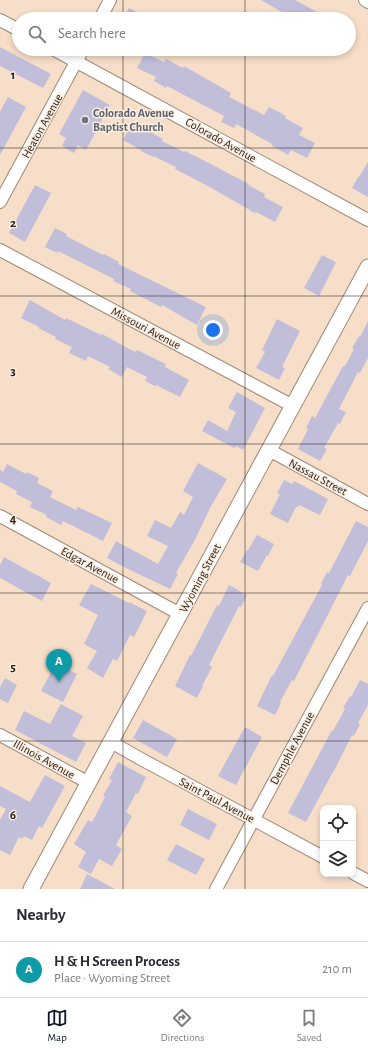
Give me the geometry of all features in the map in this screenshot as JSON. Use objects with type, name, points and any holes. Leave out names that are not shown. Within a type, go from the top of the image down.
[{"type":"street","points":[[104,12],[110,0]]},
{"type":"street","points":[[0,20],[12,26]]},
{"type":"street","name":"Colorado Avenue","points":[[66,56],[368,220]]},
{"type":"street","name":"Heaton Avenue","points":[[0,202],[80,56]]},
{"type":"street","name":"Missouri Avenue","points":[[0,250],[293,406]]},
{"type":"street","name":"Wyoming Street","points":[[31,889],[368,267]]},
{"type":"street","name":"Nassau Street","points":[[269,450],[368,504]]},
{"type":"street","name":"Edgar Avenue","points":[[0,516],[180,614]]},
{"type":"street","name":"Demphle Avenue","points":[[216,889],[368,608]]},
{"type":"street","name":"Illinois Avenue","points":[[0,735],[89,783]]},
{"type":"street","name":"Saint Paul Avenue","points":[[111,742],[320,855]]},
{"type":"street","points":[[356,875],[368,881]]},
{"type":"building","points":[[261,0],[295,0],[317,12],[282,12]]},
{"type":"building","points":[[129,8],[137,12],[127,12]]},
{"type":"building","points":[[0,47],[12,53],[12,56],[17,56],[51,74],[43,88],[0,66]]},
{"type":"building","points":[[143,56],[151,56],[164,62],[166,59],[183,68],[184,66],[231,93],[229,97],[264,115],[269,107],[286,116],[285,118],[303,128],[299,135],[315,143],[307,158],[291,150],[288,155],[271,145],[272,144],[236,124],[234,128],[221,122],[224,116],[167,86],[166,88],[154,81],[156,77],[137,68]]},
{"type":"building","name":"Colorado Avenue Baptist Church","points":[[83,90],[110,105],[86,150],[78,145],[74,153],[62,146],[66,138],[59,134]]},
{"type":"building","points":[[8,97],[26,107],[0,155],[0,112]]},
{"type":"building","points":[[133,122],[163,139],[162,141],[201,159],[265,194],[264,197],[283,207],[275,222],[256,212],[255,213],[175,169],[176,167],[141,151],[123,140]]},
{"type":"building","points":[[368,162],[368,197],[352,188]]},
{"type":"building","points":[[35,185],[51,193],[25,242],[9,233]]},
{"type":"building","points":[[55,228],[67,234],[66,236],[119,262],[118,264],[206,307],[197,325],[162,305],[161,307],[130,291],[131,289],[113,281],[114,279],[58,251],[57,253],[45,247]]},
{"type":"building","points":[[322,255],[336,262],[319,296],[304,288]]},
{"type":"building","points":[[30,300],[65,320],[66,318],[101,335],[102,334],[135,352],[137,350],[166,364],[165,367],[189,380],[180,397],[145,381],[147,377],[127,367],[122,377],[108,369],[110,367],[88,356],[86,361],[69,353],[72,347],[55,339],[56,337],[21,318]]},
{"type":"building","points":[[277,319],[300,331],[282,367],[285,368],[279,380],[256,368],[265,352],[262,350]]},
{"type":"building","points":[[368,321],[368,358],[360,373],[358,372],[339,409],[346,412],[324,448],[327,449],[320,461],[298,449],[308,429],[306,428],[312,416],[315,418],[343,366],[345,366],[354,349],[352,348],[359,336],[360,337]]},
{"type":"building","points":[[237,392],[265,408],[243,450],[236,446],[234,448],[202,431],[208,420],[227,431],[236,412],[228,408]]},
{"type":"building","points":[[198,463],[227,479],[176,573],[178,574],[170,589],[107,558],[116,541],[158,564],[168,546],[147,536],[155,520],[171,528],[180,512],[184,515],[193,497],[183,491]]},
{"type":"building","points":[[7,464],[26,474],[27,472],[39,478],[37,483],[53,491],[50,497],[76,510],[78,507],[112,523],[103,541],[63,521],[61,525],[46,517],[47,515],[30,507],[32,502],[16,494],[17,491],[0,482],[0,470],[3,472]]},
{"type":"building","points":[[284,480],[292,484],[294,481],[328,499],[320,515],[299,505],[296,507],[288,523],[270,514],[280,494],[277,493]]},
{"type":"building","points":[[356,521],[368,527],[368,541],[350,576],[348,575],[294,681],[292,680],[280,702],[281,703],[275,715],[257,706],[272,675],[273,676],[322,585],[321,584],[327,572],[329,573]]},
{"type":"building","points":[[257,535],[274,544],[258,571],[240,562]]},
{"type":"building","points":[[4,557],[51,583],[42,601],[0,578],[0,565]]},
{"type":"building","points":[[91,584],[147,611],[134,637],[130,635],[117,661],[113,659],[103,678],[87,668],[97,651],[84,644],[98,615],[79,605]]},
{"type":"building","points":[[229,585],[247,595],[241,607],[239,606],[209,665],[212,667],[197,698],[175,686],[190,655],[191,656],[217,605],[219,606]]},
{"type":"building","points":[[56,663],[77,674],[63,702],[41,691]]},
{"type":"building","points":[[5,678],[17,685],[8,703],[0,699],[0,687]]},
{"type":"building","points":[[360,680],[368,684],[368,705],[358,723],[360,724],[354,736],[352,735],[306,822],[288,813],[332,730],[333,731],[345,709],[343,708]]},
{"type":"building","points":[[61,704],[83,716],[72,736],[86,743],[76,762],[15,730],[24,711],[50,724]]},
{"type":"building","points":[[143,720],[177,739],[167,757],[133,738]]},
{"type":"building","points":[[245,727],[262,737],[236,785],[218,776]]},
{"type":"building","points":[[118,762],[146,777],[138,794],[136,793],[126,812],[132,816],[116,845],[122,849],[112,866],[99,859],[91,874],[78,867],[86,852],[74,844],[88,820],[92,822],[105,797],[103,796],[112,780],[109,779]]},
{"type":"building","points":[[45,775],[65,786],[42,828],[39,826],[32,840],[24,836],[22,839],[19,837],[10,855],[0,850],[0,820],[6,809],[0,806],[0,786],[30,802]]},
{"type":"building","points":[[188,809],[217,824],[209,840],[180,825]]},
{"type":"building","points":[[176,844],[205,859],[196,875],[167,860]]},
{"type":"building","points":[[87,874],[115,889],[80,889]]},
{"type":"place","name":"Colorado Avenue Baptist Church","points":[[85,120]]},
{"type":"place","name":"H & H Screen Process","points":[[59,682]]}]
